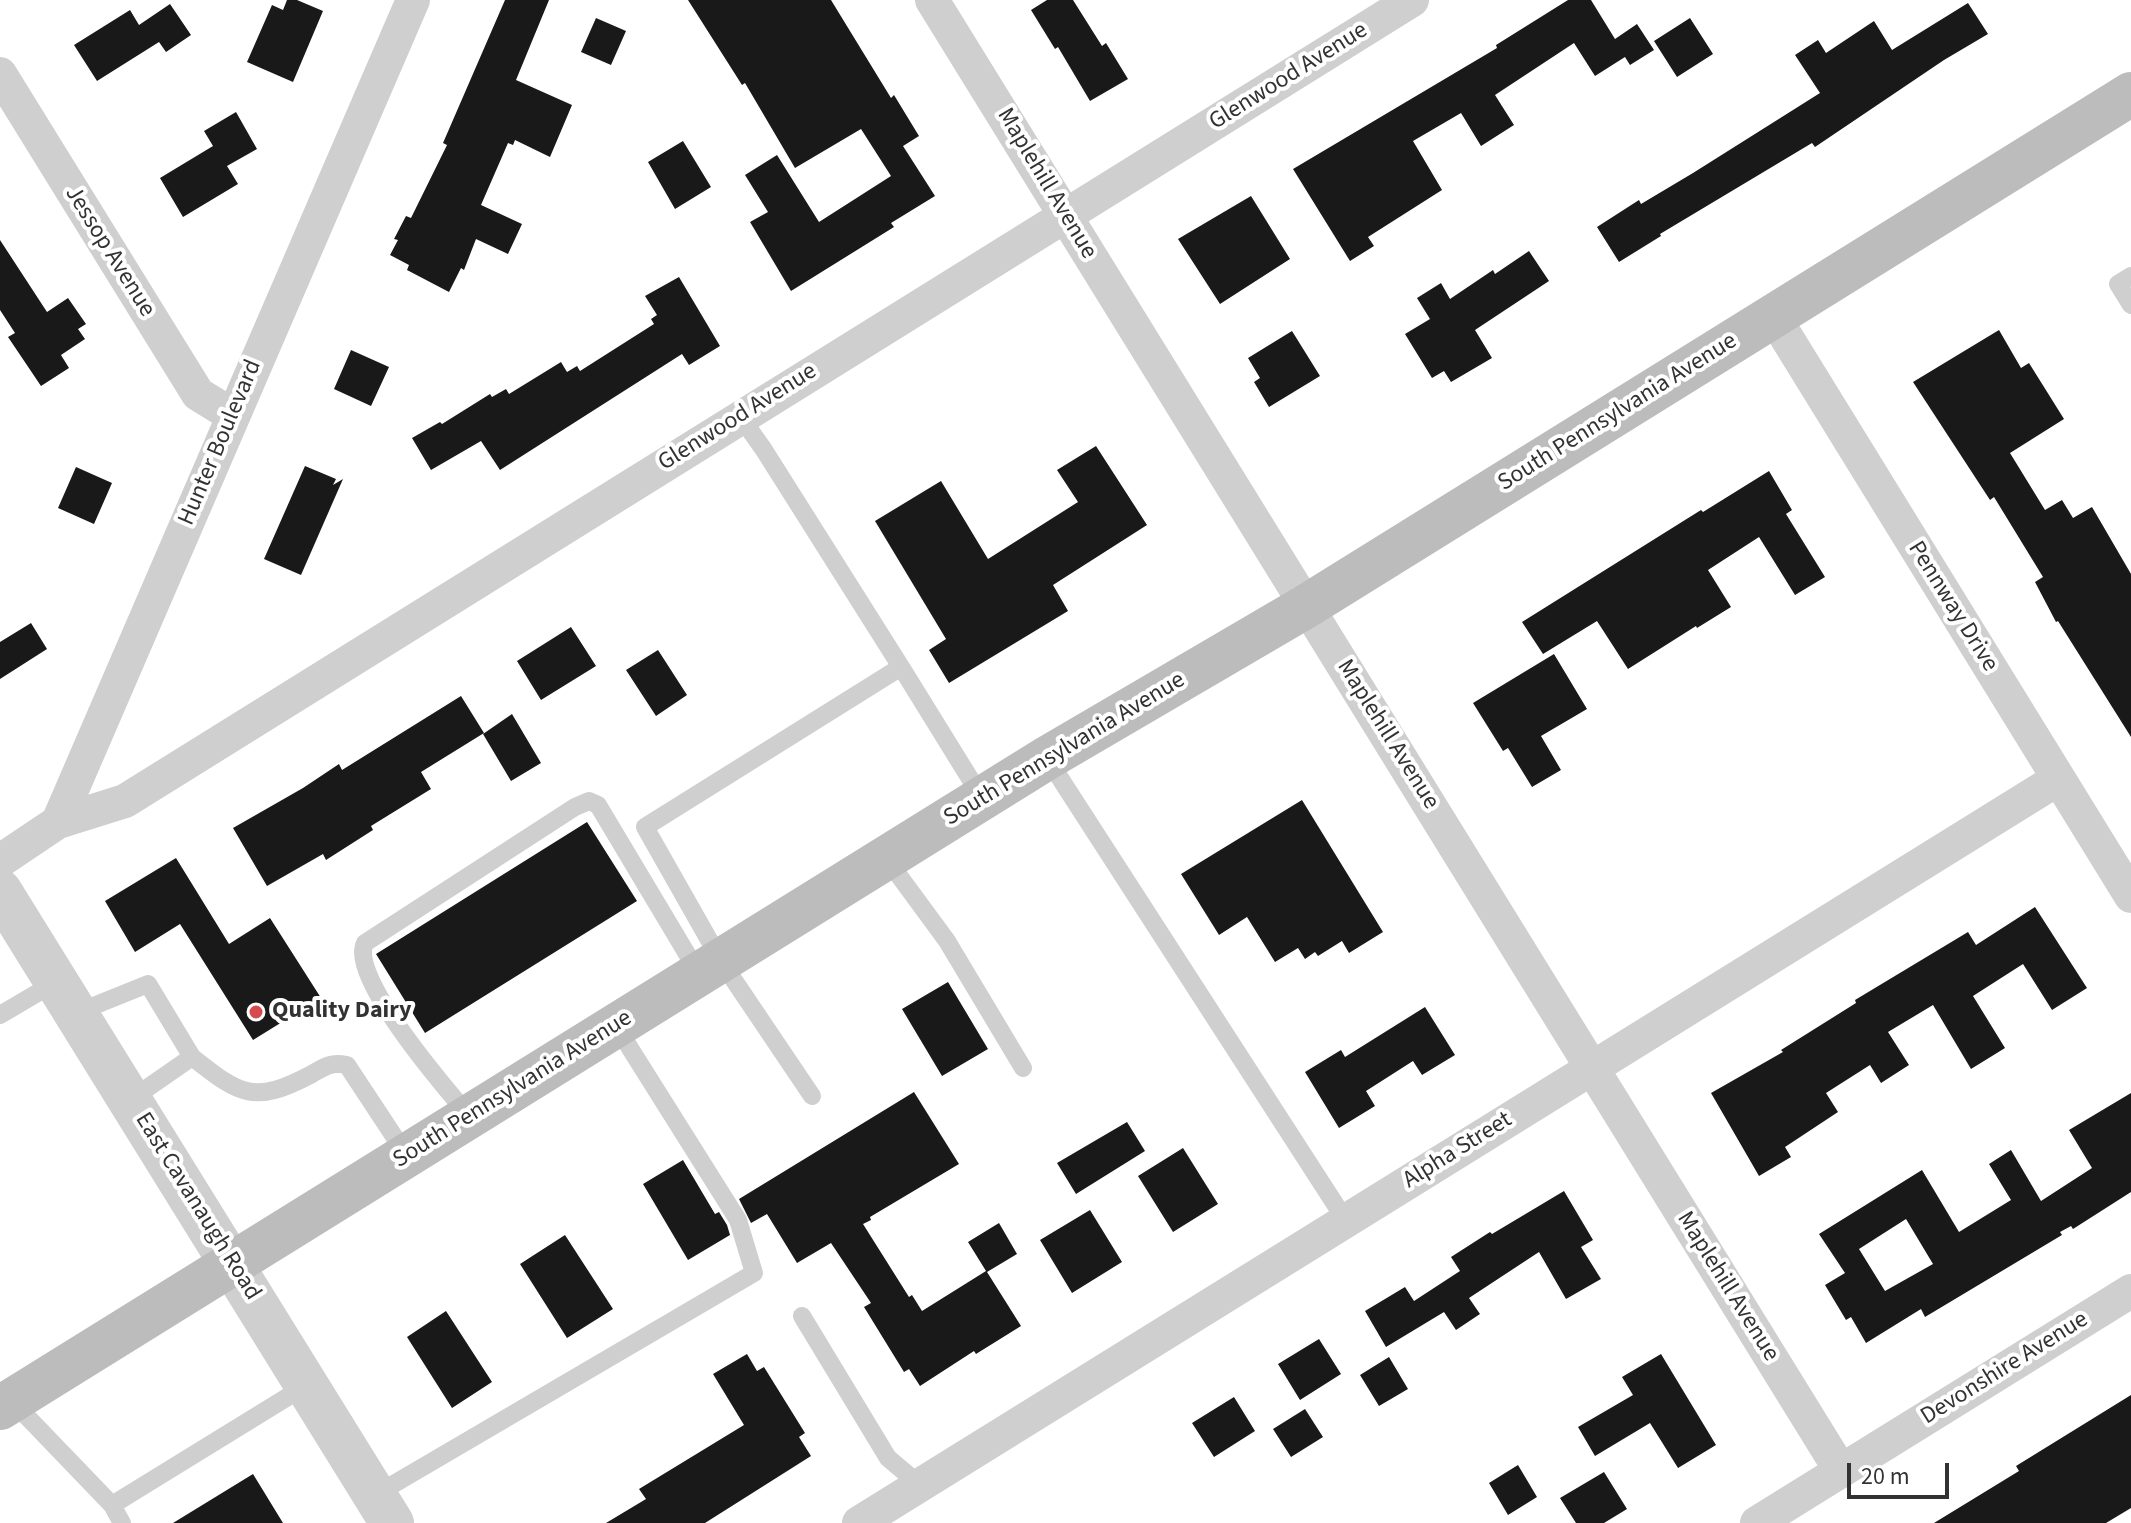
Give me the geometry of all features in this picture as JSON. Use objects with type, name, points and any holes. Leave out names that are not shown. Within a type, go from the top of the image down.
[{"type":"main road","name":"South Pennsylvania Avenue","points":[[6,1404],[982,798],[1305,607],[2131,94]]},
{"type":"street","name":"Hunter Boulevard","points":[[58,822],[413,0]]},
{"type":"street","name":"Maplehill Avenue","points":[[932,0],[1841,1471]]},
{"type":"street","name":"Glenwood Avenue","points":[[58,822],[125,801],[1412,0]]},
{"type":"street","name":"Jessop Avenue","points":[[0,74],[198,394],[232,415]]},
{"type":"street","name":"Pennway Drive","points":[[1774,317],[2131,896]]},
{"type":"street","name":"Alpha Street","points":[[859,1523],[2058,779]]},
{"type":"street","points":[[0,861],[58,822]]},
{"type":"street","name":"East Cavanaugh Road","points":[[0,891],[383,1509]]},
{"type":"street","name":"Devonshire Avenue","points":[[1757,1523],[2131,1291]]},
{"type":"lane","points":[[2131,276],[2118,284],[2131,305]]},
{"type":"lane","points":[[740,416],[982,798]]},
{"type":"lane","points":[[710,967],[645,827],[901,667]]},
{"type":"lane","points":[[1047,758],[1346,1221]]},
{"type":"lane","points":[[470,1117],[406,1040],[365,968],[361,951],[365,943],[575,807],[589,801],[598,805],[710,967],[812,1096]]},
{"type":"lane","points":[[886,858],[947,941],[1023,1068]]},
{"type":"lane","points":[[0,1015],[66,997],[148,984],[192,1057],[231,1088],[260,1094],[286,1088],[333,1062],[347,1065],[407,1156]]},
{"type":"lane","points":[[383,1509],[754,1273],[738,1220],[616,1026]]},
{"type":"lane","points":[[130,1100],[192,1057]]},
{"type":"lane","points":[[802,1316],[888,1458],[920,1485]]},
{"type":"lane","points":[[112,1505],[307,1385]]},
{"type":"lane","points":[[6,1404],[112,1505],[122,1523]]},
{"type":"building","points":[[287,0],[297,0],[323,11],[293,82],[247,62],[272,5],[283,10]]},
{"type":"building","points":[[505,0],[549,0],[516,80],[572,105],[550,157],[515,140],[513,145],[508,143],[481,205],[522,224],[508,254],[476,239],[464,270],[461,268],[449,292],[407,270],[409,265],[390,255],[398,240],[394,239],[406,216],[411,218],[447,145],[443,143]]},
{"type":"building","points":[[688,0],[831,0],[891,98],[894,95],[919,136],[903,146],[935,196],[891,223],[894,227],[791,291],[750,222],[768,212],[745,175],[777,155],[819,222],[891,176],[861,129],[795,168],[745,83],[742,85]]},
{"type":"building","points":[[1047,0],[1073,0],[1102,46],[1106,43],[1128,79],[1090,101],[1058,47],[1055,49],[1031,10]]},
{"type":"building","points":[[1568,0],[1591,0],[1615,39],[1637,24],[1654,50],[1630,65],[1625,57],[1595,76],[1574,43],[1495,95],[1514,125],[1481,146],[1461,113],[1413,141],[1442,190],[1368,237],[1374,246],[1350,261],[1293,169],[1497,48],[1496,45]]},
{"type":"building","points":[[1968,3],[1988,34],[1815,147],[1812,143],[1619,262],[1597,227],[1639,200],[1641,204],[1693,173],[1820,93],[1795,55],[1818,40],[1826,53],[1874,21],[1892,50]]},
{"type":"building","points":[[170,4],[191,35],[166,52],[159,42],[97,81],[74,45],[130,10],[139,25]]},
{"type":"building","points":[[596,18],[626,31],[611,65],[581,52]]},
{"type":"building","points":[[1690,18],[1713,54],[1677,77],[1654,41]]},
{"type":"building","points":[[236,112],[257,149],[227,166],[238,184],[183,217],[160,178],[213,146],[204,131]]},
{"type":"building","points":[[683,141],[711,187],[675,209],[648,162]]},
{"type":"building","points":[[1251,196],[1290,259],[1220,304],[1178,239]]},
{"type":"building","points":[[0,240],[47,312],[68,298],[86,324],[78,329],[85,339],[61,355],[69,368],[41,386],[8,337],[15,333],[0,310]]},
{"type":"building","points":[[1529,251],[1549,281],[1475,330],[1492,358],[1451,382],[1444,371],[1432,378],[1405,334],[1430,319],[1417,298],[1441,283],[1450,299],[1493,270],[1495,274]]},
{"type":"building","points":[[679,277],[720,346],[689,365],[682,354],[500,470],[481,441],[431,470],[412,438],[440,422],[442,424],[490,394],[492,397],[506,389],[509,394],[561,362],[567,372],[577,366],[580,371],[654,324],[651,319],[657,315],[645,296]]},
{"type":"building","points":[[1999,330],[2021,368],[2029,363],[2064,419],[2010,453],[2045,510],[2062,500],[2073,518],[2092,507],[2131,574],[2131,737],[2056,622],[2035,582],[2043,577],[1994,497],[1990,500],[1913,382]]},
{"type":"building","points":[[1292,331],[1320,376],[1269,407],[1254,382],[1260,378],[1248,358]]},
{"type":"building","points":[[351,350],[389,367],[371,406],[334,389]]},
{"type":"building","points":[[1096,446],[1147,525],[1053,585],[1068,611],[949,683],[929,650],[946,639],[875,521],[941,481],[988,559],[1078,502],[1057,470]]},
{"type":"building","points":[[305,466],[336,479],[333,485],[343,479],[301,575],[264,559]]},
{"type":"building","points":[[76,467],[112,483],[94,524],[58,508]]},
{"type":"building","points":[[1769,471],[1792,510],[1786,514],[1825,577],[1795,595],[1759,537],[1708,570],[1731,607],[1628,669],[1597,621],[1543,654],[1522,622]]},
{"type":"building","points":[[31,623],[47,649],[0,679],[0,642]]},
{"type":"building","points":[[571,627],[596,666],[541,700],[517,661]]},
{"type":"building","points":[[658,650],[687,695],[656,716],[626,670]]},
{"type":"building","points":[[1554,654],[1587,709],[1541,736],[1561,770],[1532,787],[1508,748],[1503,751],[1473,703]]},
{"type":"building","points":[[461,696],[484,733],[421,772],[431,789],[371,826],[373,830],[326,860],[323,854],[267,886],[233,828],[339,764],[342,770]]},
{"type":"building","points":[[512,714],[541,763],[511,781],[483,734]]},
{"type":"building","points":[[1302,800],[1383,932],[1349,953],[1342,941],[1318,956],[1315,952],[1305,959],[1298,948],[1275,962],[1247,917],[1219,935],[1181,874]]},
{"type":"building","points":[[587,822],[637,901],[425,1033],[376,954]]},
{"type":"building","points":[[176,858],[229,944],[270,918],[321,998],[253,1040],[180,924],[135,952],[105,901]]},
{"type":"building","points":[[2035,907],[2087,988],[2052,1010],[2023,964],[1973,996],[2005,1048],[1971,1069],[1933,1005],[1888,1032],[1909,1065],[1881,1083],[1870,1065],[1826,1093],[1838,1112],[1785,1147],[1791,1157],[1759,1176],[1711,1093],[1783,1052],[1781,1050],[1856,1003],[1855,1000],[1968,932],[1976,945]]},
{"type":"building","points":[[948,982],[988,1049],[942,1076],[902,1009]]},
{"type":"building","points":[[1425,1007],[1455,1055],[1422,1075],[1413,1061],[1366,1091],[1375,1106],[1339,1128],[1305,1072],[1341,1050],[1345,1057]]},
{"type":"building","points":[[914,1092],[959,1164],[863,1224],[909,1297],[912,1295],[922,1311],[986,1271],[968,1242],[999,1223],[1017,1254],[987,1272],[1021,1326],[976,1354],[974,1351],[920,1386],[909,1369],[904,1372],[864,1307],[871,1303],[831,1243],[797,1263],[767,1214],[751,1223],[739,1199]]},
{"type":"building","points":[[2131,1093],[2131,1192],[2073,1229],[2071,1226],[2060,1232],[2062,1235],[1925,1317],[1921,1309],[1866,1343],[1851,1317],[1846,1320],[1825,1285],[1845,1273],[1819,1234],[1922,1170],[1959,1232],[2011,1200],[1989,1164],[2011,1150],[2041,1201],[2092,1168],[2069,1130]],"holes":[[[1906,1219],[1933,1264],[1885,1291],[1859,1249]]]},
{"type":"building","points":[[1127,1122],[1145,1151],[1076,1194],[1057,1163]]},
{"type":"building","points":[[1183,1148],[1218,1204],[1173,1232],[1138,1176]]},
{"type":"building","points":[[683,1160],[715,1214],[719,1212],[730,1235],[688,1260],[643,1184]]},
{"type":"building","points":[[1564,1191],[1593,1240],[1581,1247],[1601,1279],[1566,1299],[1539,1252],[1469,1298],[1480,1314],[1456,1330],[1444,1312],[1386,1347],[1365,1311],[1405,1287],[1414,1301],[1460,1271],[1451,1257]]},
{"type":"building","points":[[1090,1210],[1122,1262],[1072,1293],[1040,1240]]},
{"type":"building","points":[[565,1235],[613,1309],[567,1338],[520,1264]]},
{"type":"building","points":[[446,1311],[492,1382],[452,1408],[407,1337]]},
{"type":"building","points":[[1319,1339],[1341,1374],[1300,1400],[1278,1364]]},
{"type":"building","points":[[747,1354],[757,1371],[764,1367],[805,1433],[799,1437],[811,1456],[705,1523],[606,1523],[646,1499],[639,1489],[744,1425],[713,1374]]},
{"type":"building","points":[[1661,1354],[1716,1445],[1678,1468],[1650,1423],[1595,1456],[1578,1427],[1633,1395],[1622,1377]]},
{"type":"building","points":[[1389,1357],[1408,1389],[1379,1406],[1360,1375]]},
{"type":"building","points":[[2131,1395],[2131,1508],[2106,1523],[1934,1523],[2019,1471],[2016,1466]]},
{"type":"building","points":[[1234,1397],[1255,1431],[1214,1457],[1192,1423]]},
{"type":"building","points":[[1305,1409],[1323,1437],[1291,1457],[1273,1429]]},
{"type":"building","points":[[1518,1465],[1537,1497],[1508,1515],[1489,1483]]},
{"type":"building","points":[[1604,1472],[1627,1509],[1604,1523],[1576,1523],[1560,1498]]},
{"type":"building","points":[[253,1474],[283,1523],[173,1523]]},
{"type":"place","name":"Quality Dairy","points":[[256,1012]]}]
